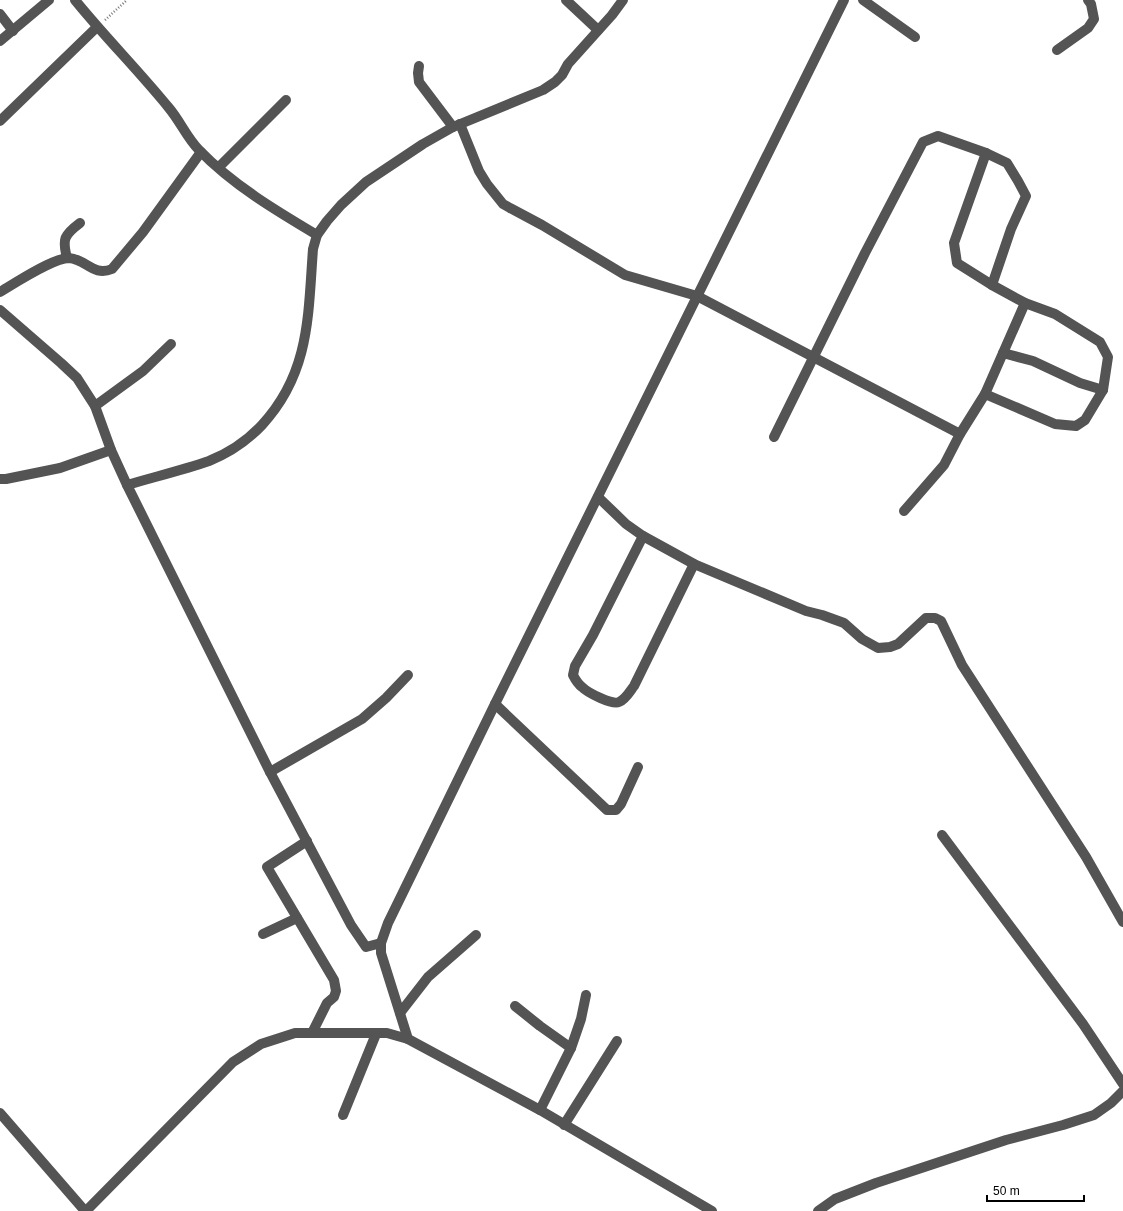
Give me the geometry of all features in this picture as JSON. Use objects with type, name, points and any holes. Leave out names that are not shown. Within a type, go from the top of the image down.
[{"type":"street","points":[[0,41],[49,0]]},
{"type":"street","points":[[75,0],[170,109],[201,152],[238,184],[270,208],[317,235]]},
{"type":"street","points":[[566,0],[598,30]]},
{"type":"street","points":[[127,485],[210,460],[234,449],[250,437],[282,401],[293,381],[304,346],[313,249],[317,235],[341,205],[366,182],[423,144],[457,125],[543,90],[555,82],[562,75],[568,64],[612,15],[623,0]]},
{"type":"street","points":[[408,1039],[380,953],[381,943],[388,923],[844,0]]},
{"type":"street","points":[[863,0],[915,37]]},
{"type":"street","points":[[1057,50],[1088,28],[1094,19],[1091,4],[1088,0]]},
{"type":"street","points":[[0,14],[13,31]]},
{"type":"street","points":[[0,120],[97,27]]},
{"type":"street","points":[[419,66],[419,82],[457,125],[479,171],[503,204],[542,225],[625,275],[697,296],[814,356],[960,434]]},
{"type":"street","points":[[219,167],[286,100]]},
{"type":"street","points":[[774,437],[865,253],[922,150],[923,142],[938,136],[986,153],[1006,163],[1026,196],[1011,229],[992,285]]},
{"type":"street","points":[[0,292],[50,264],[67,258],[77,260],[100,271],[112,269],[143,232],[201,152]]},
{"type":"street","points":[[986,153],[954,243],[957,263],[992,285],[1025,303],[1055,314],[1100,342],[1108,357],[1103,390],[1085,420],[1076,426],[1055,424],[986,394]]},
{"type":"street","points":[[67,258],[64,247],[65,237],[80,223]]},
{"type":"street","points":[[904,510],[944,465],[960,434],[986,394],[1025,303]]},
{"type":"street","points":[[0,310],[61,362],[77,378],[94,406],[111,450],[127,485],[270,772],[351,926],[366,947],[381,943]]},
{"type":"street","points":[[94,406],[143,371],[171,344]]},
{"type":"street","points":[[1003,353],[1033,361],[1080,382],[1103,390]]},
{"type":"street","points":[[0,479],[60,468],[111,450]]},
{"type":"street","points":[[598,497],[626,524],[643,536],[694,564],[806,611],[844,623],[862,638],[878,648],[890,647],[898,644],[926,618],[935,618],[941,621],[962,665],[1086,857],[1123,922]]},
{"type":"street","points":[[643,536],[593,635],[575,666],[573,675],[582,688],[602,699],[618,703],[625,698],[634,686],[694,564]]},
{"type":"street","points":[[270,772],[362,719],[386,698],[408,675]]},
{"type":"street","points":[[495,704],[607,810],[616,810],[621,804],[638,767]]},
{"type":"street","points":[[942,835],[1083,1024],[1123,1084]]},
{"type":"street","points":[[307,841],[267,867],[334,980],[336,991],[334,997],[327,1003],[312,1033]]},
{"type":"street","points":[[263,934],[297,918]]},
{"type":"street","points":[[400,1014],[428,977],[476,935]]},
{"type":"street","points":[[540,1110],[571,1048],[581,1019],[586,995]]},
{"type":"street","points":[[515,1006],[571,1048]]},
{"type":"street","points":[[0,1114],[85,1211],[233,1062],[261,1044],[295,1033],[387,1034],[408,1039],[540,1110],[712,1211]]},
{"type":"street","points":[[343,1115],[376,1034]]},
{"type":"street","points":[[564,1125],[617,1041]]},
{"type":"street","points":[[818,1211],[835,1199],[876,1183],[1006,1140],[1094,1115],[1111,1103],[1123,1091]]},
{"type":"path","points":[[97,27],[127,0]]}]
